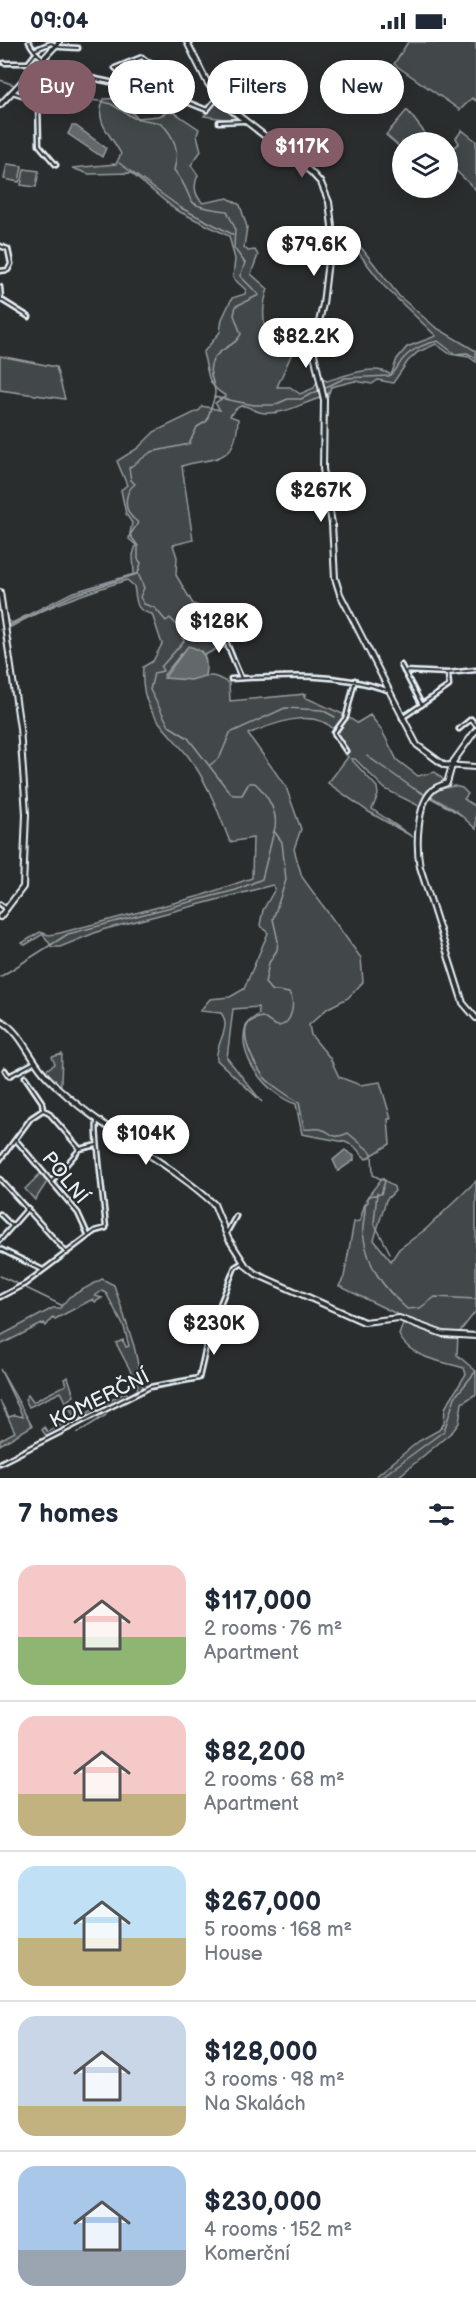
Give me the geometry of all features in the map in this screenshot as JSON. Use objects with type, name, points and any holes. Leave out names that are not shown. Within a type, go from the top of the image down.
[{"type":"street","points":[[29,42],[43,58],[68,73],[108,82]]},
{"type":"street","points":[[187,42],[207,79]]},
{"type":"street","points":[[4,63],[28,63],[35,51],[51,43],[58,43],[60,47],[78,48]]},
{"type":"street","points":[[43,58],[58,43]]},
{"type":"street","points":[[142,57],[183,84],[188,95],[186,101],[141,88],[116,68],[142,57]]},
{"type":"street","points":[[0,105],[18,86]]},
{"type":"street","points":[[13,91],[38,100],[39,145],[56,165]]},
{"type":"street","points":[[235,114],[283,150],[321,183],[331,210],[332,226],[323,304],[313,343],[323,391],[323,469],[332,524],[335,578],[387,690],[423,752],[436,762],[452,767],[476,766]]},
{"type":"street","points":[[219,122],[243,121]]},
{"type":"street","points":[[0,246],[8,249],[11,264],[8,270],[0,271]]},
{"type":"street","points":[[0,287],[1,298],[29,317]]},
{"type":"street","points":[[0,592],[20,728],[26,814],[23,887],[0,918]]},
{"type":"street","points":[[241,678],[223,634],[245,614]]},
{"type":"street","points":[[401,665],[422,705]]},
{"type":"street","points":[[404,671],[448,674],[476,670]]},
{"type":"street","points":[[402,719],[449,686],[448,674]]},
{"type":"street","points":[[231,679],[309,675],[355,680],[387,690]]},
{"type":"street","points":[[346,751],[334,733],[346,717],[355,680]]},
{"type":"street","points":[[459,729],[471,719],[476,724]]},
{"type":"street","points":[[476,730],[460,750],[447,783],[437,787],[428,796],[419,826],[418,855],[463,1003],[476,1018]]},
{"type":"street","points":[[0,904],[7,909]]},
{"type":"street","points":[[0,1020],[11,1027],[48,1078],[97,1122],[200,1191],[217,1207],[228,1238],[243,1262],[255,1274],[361,1321],[373,1323],[394,1318],[443,1334],[476,1336]]},
{"type":"street","points":[[5,1070],[9,1076],[35,1062]]},
{"type":"street","points":[[25,1077],[42,1102],[43,1110]]},
{"type":"street","points":[[0,1160],[31,1118],[43,1110]]},
{"type":"street","points":[[43,1110],[48,1112],[80,1149]]},
{"type":"street","points":[[0,1297],[25,1284],[89,1236],[106,1228],[98,1145],[94,1128],[97,1122]]},
{"type":"street","name":"POLNÍ","points":[[15,1140],[78,1213],[89,1236]]},
{"type":"street","points":[[51,1182],[80,1149],[98,1145]]},
{"type":"street","points":[[0,1179],[67,1253]]},
{"type":"street","points":[[0,1240],[28,1208]]},
{"type":"street","points":[[0,1214],[12,1226]]},
{"type":"street","points":[[228,1238],[228,1227],[236,1216]]},
{"type":"street","points":[[0,1250],[43,1270]]},
{"type":"street","name":"KOMERČNÍ","points":[[0,1463],[150,1387],[199,1378],[210,1329],[233,1272],[243,1262]]},
{"type":"shaded area","points":[[408,42],[476,42],[476,101],[472,98],[460,110],[404,71],[404,60],[397,60]]},
{"type":"shaded area","points":[[104,99],[108,99],[108,114],[134,114],[137,118],[176,114],[199,129],[197,135],[201,151],[191,165],[198,175],[195,183],[196,194],[203,203],[228,198],[240,205],[247,227],[244,247],[248,251],[255,250],[258,255],[251,274],[268,289],[264,312],[266,336],[283,336],[297,342],[277,387],[290,387],[300,394],[314,388],[317,381],[320,398],[287,410],[266,413],[243,406],[239,407],[230,416],[238,419],[233,445],[228,452],[213,459],[182,466],[193,540],[173,545],[177,557],[176,575],[193,604],[205,608],[210,625],[220,628],[241,614],[221,635],[225,648],[218,648],[205,655],[202,651],[182,653],[164,675],[178,678],[217,677],[229,683],[230,701],[306,694],[304,697],[345,715],[334,730],[326,723],[304,719],[280,722],[248,734],[286,787],[301,829],[294,849],[302,877],[361,958],[363,982],[348,998],[328,1008],[309,1025],[311,1035],[330,1058],[339,1077],[360,1085],[380,1082],[391,1119],[388,1119],[390,1144],[366,1159],[354,1146],[345,1142],[302,1134],[296,1104],[275,1092],[256,1072],[249,1061],[244,1035],[247,1023],[259,1014],[258,1007],[233,1009],[227,1058],[262,1102],[217,1060],[225,1024],[221,1013],[200,1011],[210,999],[230,997],[244,989],[268,933],[260,925],[263,910],[275,889],[273,885],[102,930],[60,947],[52,947],[43,934],[25,945],[22,943],[40,932],[49,935],[60,933],[200,896],[252,878],[253,838],[230,842],[200,775],[186,753],[159,722],[146,699],[143,667],[153,661],[162,644],[152,614],[146,613],[137,604],[134,586],[127,580],[81,595],[24,620],[9,628],[8,632],[7,620],[12,623],[71,593],[134,574],[133,555],[136,545],[129,539],[132,523],[126,514],[121,490],[127,485],[117,461],[138,448],[154,432],[200,410],[202,406],[220,410],[215,403],[226,396],[211,383],[203,353],[220,332],[222,319],[232,298],[245,294],[246,290],[233,278],[235,259],[229,236],[176,210],[131,173],[89,174],[72,168],[116,164],[121,154],[102,121],[101,107]]},
{"type":"shaded area","points":[[407,110],[424,132],[392,132],[392,140],[386,135]]},
{"type":"shaded area","points":[[207,113],[231,114],[238,121],[204,116]]},
{"type":"shaded area","points":[[72,126],[76,126],[106,148],[102,157],[68,134]]},
{"type":"shaded area","points":[[462,130],[476,141],[476,190],[458,173],[458,135]]},
{"type":"shaded area","points":[[7,164],[22,166],[19,182],[4,179]]},
{"type":"shaded area","points":[[24,169],[39,171],[36,187],[21,185]]},
{"type":"shaded area","points":[[360,246],[399,296],[435,327],[476,351],[476,362],[469,357],[450,354],[436,344],[418,352],[408,361],[393,383],[378,380],[372,384],[355,381],[331,387],[327,398],[322,379],[327,381],[368,370],[377,370],[391,375],[397,359],[407,347],[436,336],[384,286],[358,252]]},
{"type":"shaded area","points":[[0,356],[56,367],[65,399],[0,390]]},
{"type":"shaded area","points":[[188,646],[199,650],[204,656],[205,676],[191,680],[164,678]]},
{"type":"shaded area","points":[[370,715],[381,729],[397,760],[418,776],[435,772],[447,783],[433,789],[423,808],[385,789],[355,759],[351,759],[377,787],[378,795],[372,809],[413,837],[369,812],[328,783],[348,757],[335,738],[348,717],[357,723]]},
{"type":"shaded area","points":[[454,786],[462,788],[468,794],[464,799],[476,807],[476,829],[455,810],[430,796],[435,790]]},
{"type":"shaded area","points":[[62,1054],[60,1086],[37,1062],[46,1070],[55,1064],[52,1057]]},
{"type":"shaded area","points":[[345,1150],[354,1156],[354,1160],[338,1171],[333,1160]]},
{"type":"shaded area","points":[[41,1173],[47,1182],[35,1200],[25,1189]]},
{"type":"shaded area","points":[[382,1178],[394,1187],[395,1191],[386,1200],[374,1240],[391,1261],[399,1249],[426,1229],[476,1181],[476,1311],[458,1334],[457,1355],[476,1371],[476,1394],[462,1403],[459,1423],[453,1431],[397,1478],[374,1478],[419,1441],[439,1430],[444,1423],[445,1408],[466,1374],[464,1368],[428,1358],[404,1343],[399,1335],[405,1318],[339,1286],[344,1277],[354,1222],[360,1221],[366,1199]]},
{"type":"shaded area","points":[[102,1279],[114,1285],[134,1346],[143,1388],[47,1437],[42,1430],[44,1427],[48,1432],[74,1417],[61,1392],[29,1407],[25,1399],[28,1395],[33,1402],[66,1385],[64,1379],[68,1377],[74,1396],[68,1400],[78,1418],[126,1392],[128,1395],[137,1390],[138,1385],[116,1343],[123,1340],[126,1347],[129,1346],[124,1327],[106,1293],[102,1291],[95,1296],[102,1298],[95,1302],[93,1299],[55,1319],[53,1317],[46,1326],[44,1323],[0,1345],[0,1336],[53,1308],[60,1308],[69,1297]]},
{"type":"shaded area","points":[[0,1369],[32,1426],[0,1445],[0,1440],[15,1432],[0,1401],[9,1417],[15,1415],[23,1417]]},
{"type":"waterway","points":[[0,80],[48,97],[101,101],[111,104],[134,118],[161,123],[173,139],[176,150],[174,170],[191,200],[201,207],[227,211],[235,228],[234,248],[245,263],[240,276],[259,295],[236,306],[234,315],[241,334],[235,342],[219,352],[211,364],[215,393],[207,421],[197,427],[189,444],[151,452],[129,468],[131,480],[135,484],[129,490],[126,503],[129,512],[138,523],[130,535],[138,546],[138,559],[141,563],[138,573],[144,588],[140,597],[144,604],[155,608],[166,621],[170,618],[179,627],[184,641],[161,667],[163,671],[154,673],[150,690],[169,726],[188,738],[233,795],[242,795],[249,783],[255,783],[268,799],[274,812],[274,831],[282,842],[286,880],[273,919],[278,941],[277,950],[269,963],[265,983],[271,990],[289,993],[292,1012],[287,1021],[279,1026],[262,1017],[249,1023],[246,1036],[253,1059],[267,1080],[299,1102],[304,1129],[325,1130],[335,1136],[348,1133],[372,1153],[373,1175],[385,1181],[381,1194],[368,1196],[363,1233],[368,1256],[378,1276],[390,1292],[407,1309],[420,1308],[435,1297],[476,1299]]},
{"type":"waterway","points":[[119,163],[181,208],[234,235]]},
{"type":"waterway","points":[[214,397],[254,405],[274,405],[288,399],[301,399],[345,378],[389,376],[411,352],[438,341],[455,354],[467,353],[476,358]]},
{"type":"waterway","points":[[0,630],[73,595],[137,574]]},
{"type":"waterway","points":[[210,765],[220,757],[230,733],[285,708],[322,710],[335,717]]},
{"type":"waterway","points":[[367,756],[413,788],[460,814]]},
{"type":"waterway","points":[[0,977],[68,934],[236,890],[262,879],[274,831]]},
{"type":"waterway","points":[[377,1193],[374,1223],[390,1253]]},
{"type":"waterway","points":[[0,1276],[18,1284]]},
{"type":"waterway","points":[[24,1287],[61,1305]]},
{"type":"waterway","points":[[380,1478],[444,1431],[455,1397],[476,1371]]},
{"type":"waterway","points":[[77,1433],[106,1415]]}]
